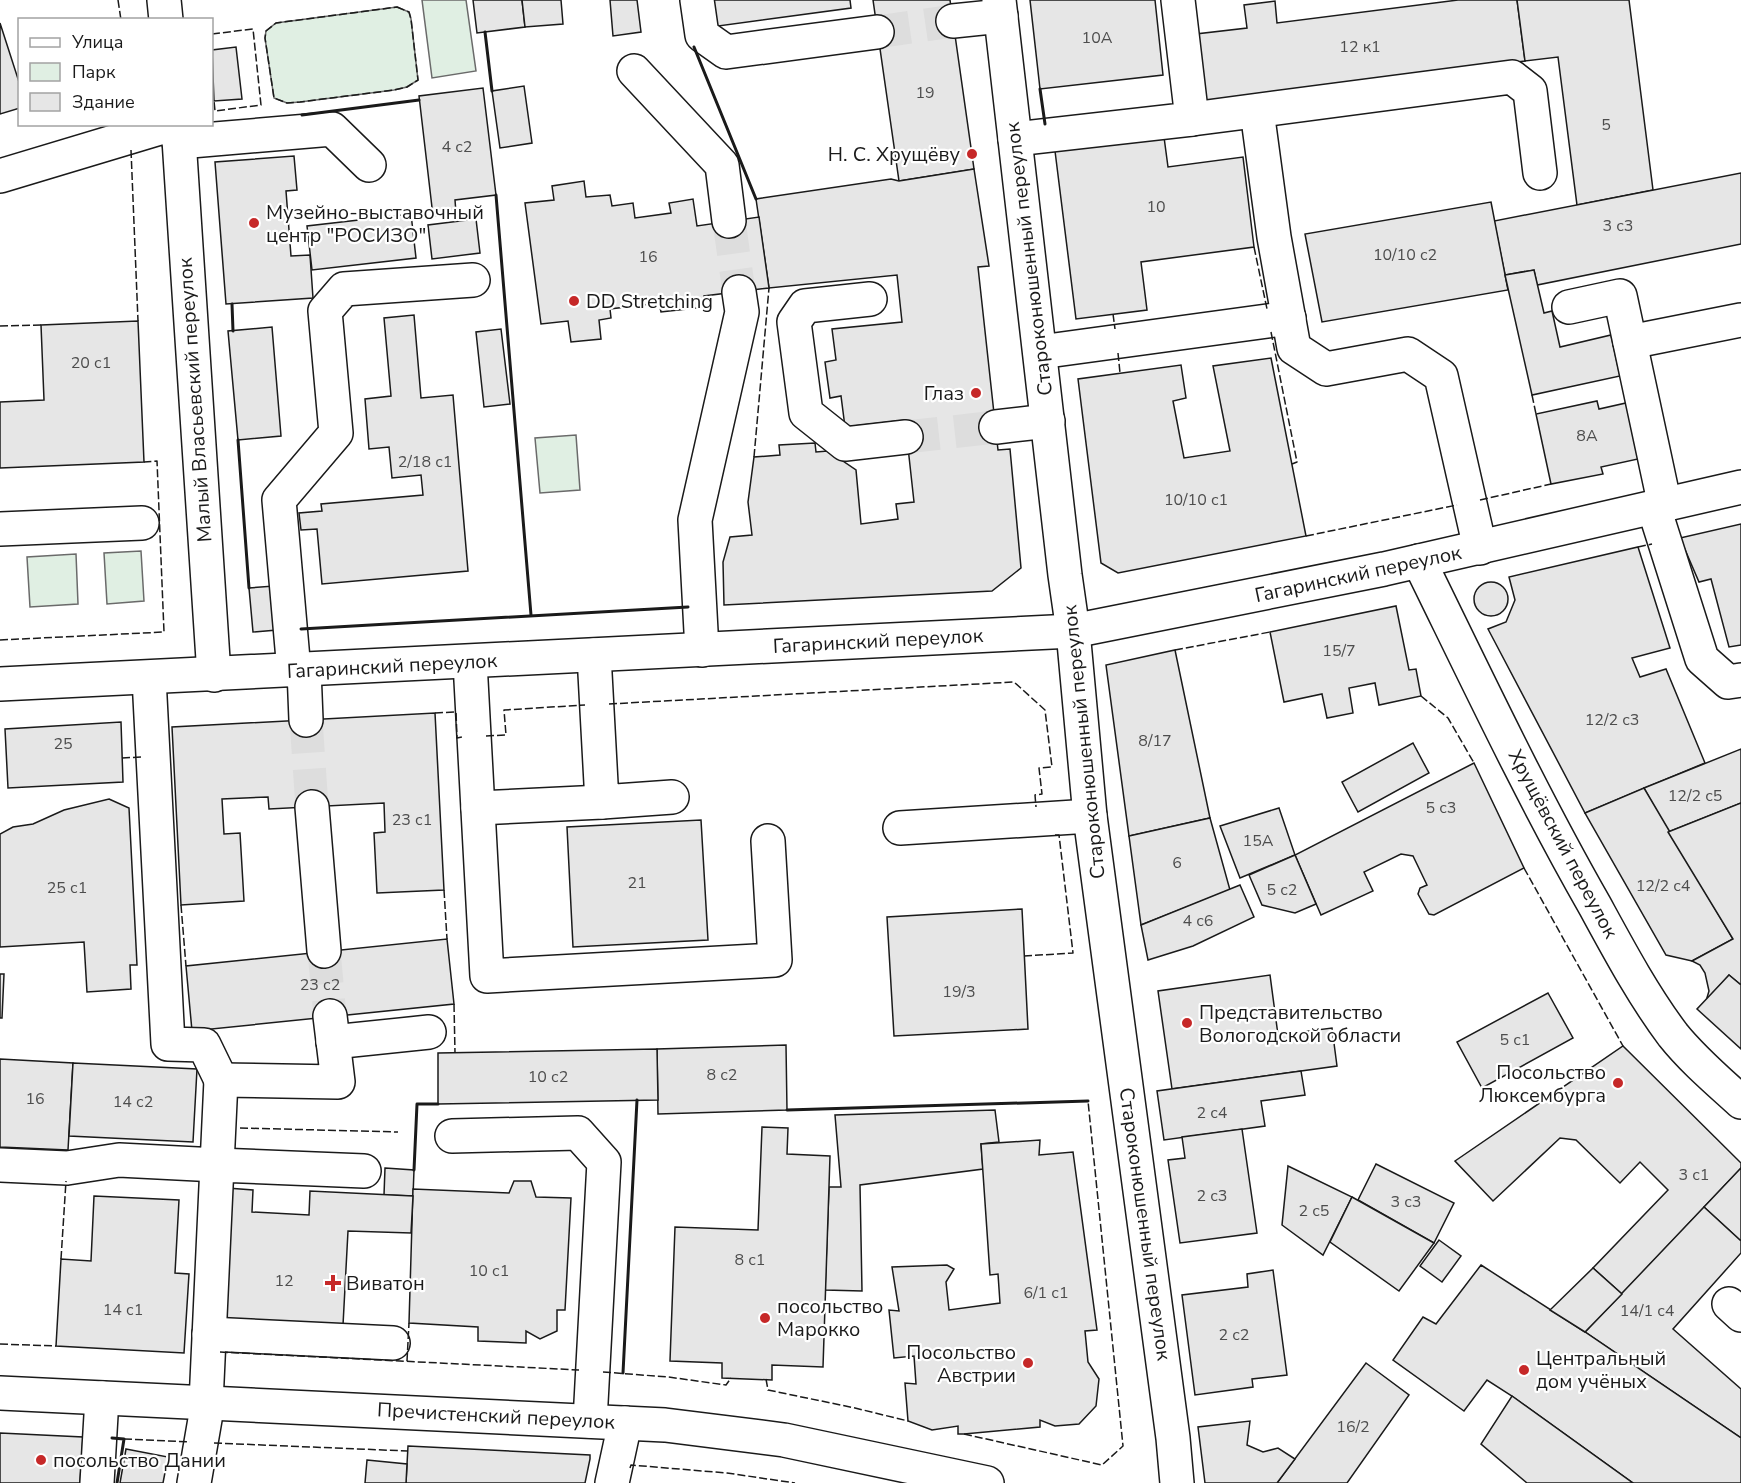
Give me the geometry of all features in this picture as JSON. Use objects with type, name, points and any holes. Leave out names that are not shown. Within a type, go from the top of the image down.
[{"type":"street","points":[[697,0],[702,35],[726,52],[877,32]]},
{"type":"street","points":[[1178,0],[1192,119]]},
{"type":"street","points":[[953,21],[1000,8]]},
{"type":"street","name":"Староконюшенный переулок","points":[[1000,8],[1073,631],[1090,816],[1172,1427],[1177,1483]]},
{"type":"street","points":[[634,71],[722,165],[729,221]]},
{"type":"street","points":[[1015,139],[1257,111],[1512,77],[1530,91],[1540,173]]},
{"type":"street","points":[[1257,111],[1274,237],[1294,348],[1326,369],[1408,354],[1441,376],[1480,548]]},
{"type":"street","points":[[0,176],[176,130],[332,129],[369,165]]},
{"type":"street","name":"Малый Власьевский переулок","points":[[176,130],[214,675]]},
{"type":"street","points":[[306,720],[279,500],[336,433],[325,311],[344,289],[473,280]]},
{"type":"street","points":[[702,650],[695,520],[742,312],[739,292]]},
{"type":"street","points":[[1569,307],[1620,296],[1659,507],[1702,659],[1728,682],[1741,680]]},
{"type":"street","points":[[870,300],[806,306],[794,322],[806,413],[846,444],[906,437]]},
{"type":"street","points":[[1040,352],[1289,318]]},
{"type":"street","points":[[1630,342],[1741,320]]},
{"type":"street","points":[[996,427],[1048,421]]},
{"type":"street","name":"Гагаринский переулок","points":[[0,684],[1073,631],[1480,548],[1741,488]]},
{"type":"street","points":[[0,529],[142,523]]},
{"type":"street","name":"Хрущёвский переулок","points":[[1419,561],[1561,848],[1656,1011],[1700,1064],[1741,1102]]},
{"type":"street","points":[[594,655],[602,802]]},
{"type":"street","points":[[470,662],[487,976],[775,960],[768,841]]},
{"type":"street","points":[[150,678],[168,1044],[204,1045],[221,1080],[207,1403],[194,1483]]},
{"type":"street","points":[[478,808],[672,797]]},
{"type":"street","points":[[312,807],[324,951]]},
{"type":"street","points":[[900,828],[1090,816]]},
{"type":"street","points":[[221,1080],[338,1082],[332,1029],[429,1032]]},
{"type":"street","points":[[452,1136],[578,1133],[604,1162],[590,1421]]},
{"type":"street","points":[[0,1165],[67,1168],[118,1160],[364,1171]]},
{"type":"street","points":[[209,1334],[393,1343]]},
{"type":"street","name":"Пречистенский переулок","points":[[0,1393],[590,1421],[722,1431],[784,1440],[890,1473],[987,1483]]},
{"type":"street","points":[[97,1483],[102,1398]]},
{"type":"street","points":[[612,1483],[625,1423]]},
{"type":"green space","points":[[422,0],[466,0],[476,71],[432,78]]},
{"type":"green space","points":[[397,7],[409,12],[418,80],[407,87],[394,90],[300,102],[287,103],[274,98],[265,38],[266,31],[276,23]]},
{"type":"green space","points":[[576,435],[580,490],[540,493],[535,438]]},
{"type":"green space","points":[[141,551],[144,601],[107,604],[104,553]]},
{"type":"green space","points":[[76,554],[78,604],[30,607],[27,557]]},
{"type":"building","points":[[473,0],[522,0],[525,27],[477,33]]},
{"type":"building","points":[[522,0],[561,0],[563,24],[525,27]]},
{"type":"building","points":[[610,0],[637,0],[641,32],[613,36]]},
{"type":"building","points":[[707,0],[850,0],[851,8],[711,27]]},
{"type":"building","points":[[873,0],[950,0],[974,169],[899,181]]},
{"type":"building","points":[[1030,0],[1155,0],[1163,75],[1040,89]]},
{"type":"building","points":[[1458,0],[1517,0],[1525,61],[1205,102],[1196,34],[1247,28],[1244,5],[1275,1],[1277,23]]},
{"type":"building","points":[[1517,0],[1629,0],[1653,190],[1577,205],[1558,57],[1525,61]]},
{"type":"building","points":[[0,23],[18,79],[18,109],[0,114]]},
{"type":"building","points":[[236,47],[242,99],[214,101],[213,50]]},
{"type":"building","points":[[524,86],[532,143],[500,148],[492,91]]},
{"type":"building","points":[[483,88],[496,195],[455,200],[456,213],[433,216],[419,96]]},
{"type":"building","points":[[1164,137],[1168,167],[1243,157],[1254,247],[1141,262],[1147,310],[1076,319],[1055,151]]},
{"type":"building","name":"Музейно-выставочный центр \"РОСИЗО\"","points":[[294,156],[297,190],[286,191],[291,256],[310,255],[313,298],[226,304],[215,162]]},
{"type":"building","points":[[974,169],[989,266],[978,267],[998,450],[1010,449],[1021,568],[992,591],[724,605],[723,562],[730,537],[752,535],[748,502],[754,457],[780,455],[779,445],[815,443],[816,452],[828,451],[856,470],[861,524],[898,519],[896,504],[914,502],[905,420],[845,427],[841,396],[830,398],[825,362],[836,360],[832,329],[902,322],[897,275],[769,288],[756,199]]},
{"type":"building","points":[[1741,173],[1741,244],[1537,285],[1534,270],[1505,275],[1494,221]]},
{"type":"building","points":[[584,181],[586,197],[610,195],[612,206],[633,203],[635,218],[671,213],[669,203],[693,199],[697,226],[759,217],[769,288],[704,296],[705,307],[661,312],[659,303],[610,309],[611,318],[599,320],[601,339],[571,342],[568,321],[541,324],[525,203],[554,200],[552,186]]},
{"type":"building","points":[[1491,202],[1508,290],[1322,322],[1305,234]]},
{"type":"building","points":[[411,214],[416,258],[312,270],[307,226]]},
{"type":"building","points":[[476,219],[480,253],[432,259],[428,225]]},
{"type":"building","points":[[1534,270],[1544,313],[1552,311],[1560,347],[1611,335],[1620,376],[1532,395],[1505,275]]},
{"type":"building","points":[[414,315],[421,398],[453,395],[468,571],[322,584],[317,529],[301,530],[299,513],[322,511],[321,504],[423,495],[421,475],[392,478],[389,447],[369,449],[365,399],[391,396],[384,318]]},
{"type":"building","points":[[138,321],[144,462],[0,468],[0,402],[44,400],[41,325]]},
{"type":"building","points":[[272,327],[281,436],[238,440],[228,331]]},
{"type":"building","points":[[501,329],[510,404],[484,407],[476,332]]},
{"type":"building","points":[[1271,358],[1306,536],[1118,573],[1101,563],[1078,379],[1181,365],[1186,398],[1173,401],[1184,458],[1230,451],[1213,366]]},
{"type":"building","points":[[1597,401],[1599,409],[1626,403],[1638,459],[1601,467],[1603,474],[1551,484],[1536,414]]},
{"type":"building","points":[[1741,524],[1741,645],[1729,647],[1711,579],[1699,582],[1680,538]]},
{"type":"building","points":[[1638,547],[1670,648],[1632,658],[1640,677],[1666,669],[1705,763],[1585,813],[1488,629],[1506,622],[1515,600],[1509,577]]},
{"type":"building","points":[[1491,582],[1503,587],[1508,599],[1503,611],[1491,616],[1479,611],[1474,599],[1479,587]]},
{"type":"building","points":[[274,586],[277,630],[253,632],[249,588]]},
{"type":"building","points":[[1396,606],[1409,670],[1416,669],[1421,696],[1379,705],[1375,683],[1349,688],[1353,713],[1327,718],[1322,694],[1284,702],[1270,632]]},
{"type":"building","points":[[1175,650],[1210,818],[1129,836],[1106,665]]},
{"type":"building","points":[[435,713],[444,890],[377,893],[374,833],[385,832],[384,803],[269,809],[268,797],[222,799],[224,834],[240,833],[244,901],[181,905],[172,727]]},
{"type":"building","points":[[121,722],[123,782],[8,788],[5,729]]},
{"type":"building","points":[[1413,743],[1429,773],[1358,812],[1342,782]]},
{"type":"building","points":[[1741,749],[1741,803],[1668,832],[1644,788]]},
{"type":"building","points":[[1474,763],[1524,868],[1434,915],[1429,914],[1418,894],[1420,888],[1427,885],[1413,856],[1401,854],[1364,872],[1373,891],[1321,915],[1295,855]]},
{"type":"building","points":[[1644,788],[1733,939],[1692,961],[1666,955],[1585,813]]},
{"type":"building","points":[[109,799],[129,808],[137,965],[130,965],[131,989],[87,992],[84,942],[0,947],[0,834],[13,827],[33,824],[64,810]]},
{"type":"building","points":[[1741,803],[1741,985],[1729,975],[1706,1001],[1709,991],[1705,973],[1700,965],[1692,961],[1733,939],[1668,832]]},
{"type":"building","points":[[1279,808],[1295,855],[1240,878],[1220,826]]},
{"type":"building","points":[[1210,818],[1230,890],[1141,925],[1129,836]]},
{"type":"building","points":[[701,820],[708,940],[573,947],[567,827]]},
{"type":"building","points":[[1295,855],[1316,904],[1295,913],[1262,905],[1249,875]]},
{"type":"building","points":[[1240,885],[1254,917],[1193,946],[1148,960],[1141,925]]},
{"type":"building","points":[[1022,909],[1028,1029],[894,1036],[887,917]]},
{"type":"building","points":[[447,939],[454,1004],[192,1031],[186,966]]},
{"type":"building","points":[[0,974],[4,974],[2,1018],[0,1018]]},
{"type":"building","points":[[1270,975],[1278,1035],[1332,1028],[1337,1066],[1172,1089],[1158,991]]},
{"type":"building","points":[[1729,975],[1741,985],[1741,1049],[1697,1009]]},
{"type":"building","points":[[1548,993],[1573,1038],[1482,1088],[1457,1042]]},
{"type":"building","points":[[786,1045],[787,1110],[658,1114],[657,1049]]},
{"type":"building","points":[[1623,1046],[1741,1163],[1741,1168],[1622,1294],[1593,1268],[1668,1190],[1640,1162],[1620,1183],[1576,1140],[1560,1138],[1493,1201],[1455,1161]]},
{"type":"building","points":[[657,1049],[658,1100],[438,1104],[438,1053]]},
{"type":"building","points":[[0,1059],[73,1063],[68,1150],[0,1147]]},
{"type":"building","points":[[73,1063],[197,1069],[193,1142],[69,1136]]},
{"type":"building","points":[[1301,1071],[1305,1095],[1261,1101],[1265,1126],[1164,1140],[1157,1091]]},
{"type":"building","points":[[995,1110],[999,1142],[981,1144],[983,1169],[860,1185],[862,1291],[825,1290],[829,1187],[841,1187],[835,1115]]},
{"type":"building","points":[[762,1127],[788,1128],[787,1154],[830,1156],[823,1367],[772,1365],[772,1380],[722,1378],[722,1363],[670,1361],[675,1227],[758,1230]]},
{"type":"building","points":[[1242,1129],[1257,1233],[1180,1243],[1168,1160],[1185,1158],[1182,1137]]},
{"type":"building","points":[[1040,1140],[1039,1155],[1073,1152],[1097,1330],[1085,1331],[1088,1362],[1099,1379],[1096,1406],[1079,1424],[1055,1426],[1040,1420],[1040,1427],[964,1434],[958,1434],[958,1426],[932,1430],[908,1421],[905,1383],[916,1384],[914,1356],[894,1358],[889,1310],[899,1311],[892,1267],[947,1265],[954,1269],[946,1282],[949,1310],[1000,1303],[998,1274],[990,1275],[981,1144]]},
{"type":"building","points":[[1376,1164],[1454,1203],[1434,1243],[1358,1200]]},
{"type":"building","points":[[1288,1166],[1352,1197],[1323,1255],[1282,1225]]},
{"type":"building","points":[[385,1168],[414,1170],[413,1196],[384,1195]]},
{"type":"building","points":[[1741,1168],[1741,1241],[1704,1207]]},
{"type":"building","points":[[514,1181],[531,1181],[536,1197],[571,1198],[565,1310],[557,1310],[557,1331],[540,1339],[526,1331],[526,1343],[478,1341],[478,1327],[409,1323],[413,1189],[509,1193]]},
{"type":"building","points":[[227,1188],[253,1190],[252,1212],[309,1215],[310,1191],[413,1196],[411,1233],[348,1231],[343,1325],[221,1320]]},
{"type":"building","points":[[94,1196],[179,1200],[175,1273],[189,1274],[184,1353],[56,1346],[61,1259],[91,1261]]},
{"type":"building","points":[[1352,1197],[1434,1243],[1399,1291],[1330,1242]]},
{"type":"building","points":[[1704,1207],[1741,1241],[1741,1253],[1673,1329],[1741,1389],[1741,1438],[1585,1332]]},
{"type":"building","points":[[1439,1240],[1461,1256],[1442,1282],[1420,1266]]},
{"type":"building","name":"Центральный дом учёных","points":[[1481,1265],[1585,1332],[1741,1438],[1741,1483],[1633,1483],[1487,1380],[1464,1411],[1393,1360],[1423,1317],[1436,1324]]},
{"type":"building","points":[[1593,1268],[1622,1294],[1585,1332],[1550,1310]]},
{"type":"building","points":[[1273,1270],[1287,1375],[1252,1379],[1253,1387],[1195,1395],[1182,1295],[1248,1287],[1247,1274]]},
{"type":"building","points":[[1366,1363],[1409,1395],[1347,1483],[1277,1483]]},
{"type":"building","points":[[1512,1396],[1633,1483],[1527,1483],[1481,1444]]},
{"type":"building","points":[[1250,1421],[1247,1445],[1263,1452],[1278,1448],[1295,1459],[1277,1483],[1205,1483],[1198,1427]]},
{"type":"building","name":"посольство Дании","points":[[0,1433],[83,1437],[80,1483],[0,1483]]},
{"type":"building","points":[[408,1446],[590,1455],[590,1459],[585,1483],[406,1483]]},
{"type":"building","points":[[126,1449],[168,1457],[163,1483],[120,1483]]},
{"type":"building","points":[[367,1460],[407,1464],[406,1483],[365,1483]]},
{"type":"tunnel","points":[[877,32],[953,21]]},
{"type":"tunnel","points":[[729,221],[739,292]]},
{"type":"tunnel","points":[[906,437],[996,427]]},
{"type":"tunnel","points":[[306,720],[312,807]]},
{"type":"tunnel","points":[[324,951],[330,1016]]},
{"type":"fence","points":[[118,0],[121,18]]},
{"type":"fence","points":[[397,7],[409,12],[418,80],[407,87],[394,90],[300,102],[287,103],[274,98],[265,38],[266,31],[276,23],[397,7]]},
{"type":"fence","points":[[213,34],[253,29],[261,105],[215,111],[214,101]]},
{"type":"fence","points":[[131,150],[138,321]]},
{"type":"fence","points":[[1254,247],[1267,309]]},
{"type":"fence","points":[[754,457],[769,288]]},
{"type":"fence","points":[[1113,314],[1115,329]]},
{"type":"fence","points":[[0,326],[41,325]]},
{"type":"fence","points":[[1271,332],[1297,462],[1292,464]]},
{"type":"fence","points":[[1118,353],[1120,373]]},
{"type":"fence","points":[[1532,395],[1536,414]]},
{"type":"fence","points":[[0,640],[164,632],[157,461],[144,462]]},
{"type":"fence","points":[[1480,500],[1551,484]]},
{"type":"fence","points":[[1306,536],[1457,505]]},
{"type":"fence","points":[[1638,547],[1652,544]]},
{"type":"fence","points":[[1175,650],[1270,632]]},
{"type":"fence","points":[[609,704],[1014,682],[1045,710],[1052,767],[1039,768],[1042,794],[1035,795],[1036,807]]},
{"type":"fence","points":[[1421,696],[1448,718],[1474,763]]},
{"type":"fence","points":[[486,736],[506,735],[504,710],[585,705]]},
{"type":"fence","points":[[435,713],[456,712],[457,738],[462,737]]},
{"type":"fence","points":[[122,758],[141,757]]},
{"type":"fence","points":[[1024,956],[1073,953],[1059,835],[1055,835]]},
{"type":"fence","points":[[1524,868],[1623,1046]]},
{"type":"fence","points":[[444,890],[447,939]]},
{"type":"fence","points":[[181,905],[186,966]]},
{"type":"fence","points":[[454,1004],[455,1053]]},
{"type":"fence","points":[[964,1434],[1102,1465],[1123,1446],[1088,1101]]},
{"type":"fence","points":[[240,1128],[398,1132]]},
{"type":"fence","points":[[61,1259],[66,1181]]},
{"type":"fence","points":[[407,1361],[409,1323]]},
{"type":"fence","points":[[0,1344],[56,1346]]},
{"type":"fence","points":[[220,1352],[579,1370]]},
{"type":"fence","points":[[603,1372],[668,1377],[726,1385],[731,1378]]},
{"type":"fence","points":[[766,1379],[768,1390],[908,1421]]},
{"type":"fence","points":[[124,1439],[190,1442]]},
{"type":"fence","points":[[214,1443],[408,1451]]},
{"type":"fence","points":[[630,1468],[631,1465],[727,1473],[795,1483]]},
{"type":"wall","points":[[485,32],[492,91]]},
{"type":"wall","points":[[694,47],[756,199]]},
{"type":"wall","points":[[1040,89],[1045,124]]},
{"type":"wall","points":[[302,115],[419,100]]},
{"type":"wall","points":[[496,195],[531,615]]},
{"type":"wall","points":[[232,304],[233,331]]},
{"type":"wall","points":[[238,440],[249,588]]},
{"type":"wall","points":[[301,629],[688,607]]},
{"type":"wall","points":[[623,1373],[637,1100]]},
{"type":"wall","points":[[787,1110],[1088,1101]]},
{"type":"wall","points":[[414,1170],[417,1104],[438,1104]]},
{"type":"wall","points":[[112,1438],[124,1439],[117,1483]]},
{"type":"place","name":"Н. С. Хрущёву","points":[[972,154]]},
{"type":"place","name":"Музейно-выставочный центр \"РОСИЗО\"","points":[[254,223]]},
{"type":"place","name":"DD Stretching","points":[[574,301]]},
{"type":"place","name":"Глаз","points":[[976,393]]},
{"type":"place","name":"Представительство Вологодской области","points":[[1187,1023]]},
{"type":"place","name":"Посольство Люксембурга","points":[[1618,1083]]},
{"type":"place","name":"Виватон","points":[[333,1283]]},
{"type":"place","name":"посольство Марокко","points":[[765,1318]]},
{"type":"place","name":"Посольство Австрии","points":[[1028,1363]]},
{"type":"place","name":"Центральный дом учёных","points":[[1524,1370]]},
{"type":"place","name":"посольство Дании","points":[[41,1460]]}]
